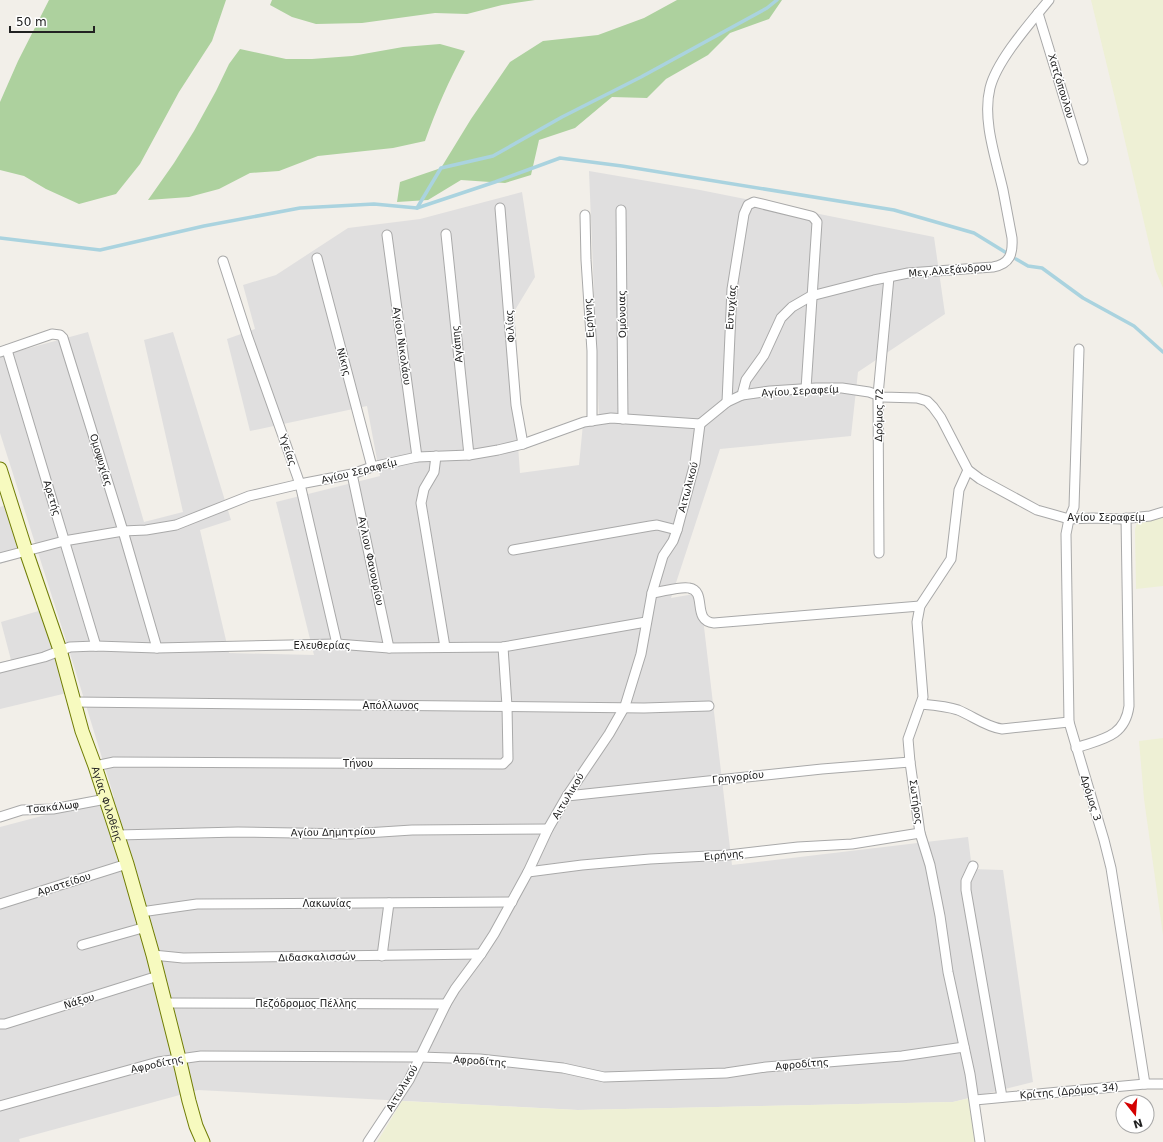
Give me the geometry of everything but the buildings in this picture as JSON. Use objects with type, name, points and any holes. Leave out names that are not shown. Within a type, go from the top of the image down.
[{"type":"street","name":"Μεγ.Αλεξάνδρου","points":[[742,395],[746,380],[764,355],[781,318],[792,307],[811,296],[908,273],[993,267],[1004,264],[1011,255],[1012,238],[990,134],[988,97],[994,76],[1004,60],[1049,0]]},
{"type":"street","name":"Χατζόπουλου","points":[[1038,13],[1083,160]]},
{"type":"street","name":"Ευτυχίας","points":[[727,402],[732,289],[744,214],[748,205],[757,202],[811,216],[815,219],[817,224],[811,296]]},
{"type":"street","name":"Φιλίας","points":[[500,208],[516,405],[523,444]]},
{"type":"street","name":"Ομόνοιας","points":[[620,210],[623,419]]},
{"type":"street","name":"Ειρήνης","points":[[585,214],[586,260],[592,351],[592,421]]},
{"type":"street","name":"Αγάπης","points":[[446,234],[469,455]]},
{"type":"street","name":"Αγίου Νικολάου","points":[[387,235],[417,457]]},
{"type":"street","name":"Νίκης","points":[[317,258],[372,467]]},
{"type":"street","name":"Υγείας","points":[[223,261],[247,335],[300,484],[337,644]]},
{"type":"street","name":"Δρόμος 72","points":[[880,553],[878,395],[889,277]]},
{"type":"street","points":[[806,390],[811,296]]},
{"type":"street","name":"Ομοψυχίας","points":[[4,351],[52,334],[60,335],[63,338],[123,531],[157,648]]},
{"type":"street","name":"Δρόμος 3","points":[[1079,349],[1071,515],[1066,534],[1069,722],[1111,868],[1145,1084]]},
{"type":"street","name":"Αρετής","points":[[4,351],[96,646]]},
{"type":"street","name":"Αγίου Σεραφείμ","points":[[742,395],[770,391],[842,388],[869,392],[883,397],[916,398],[928,401],[941,418],[968,470],[980,479],[1037,510],[1093,518],[1150,516],[1163,512]]},
{"type":"street","points":[[700,424],[727,402],[742,395]]},
{"type":"street","name":"Αγίου Σεραφείμ","points":[[0,558],[64,541],[123,531],[146,530],[176,525],[249,496],[352,474],[372,467],[417,457],[469,455],[523,444],[584,422],[611,418],[700,424]]},
{"type":"street","name":"Αιτωλικού","points":[[368,1142],[409,1080],[446,1004],[455,989],[481,954],[512,902],[548,829],[567,796],[609,734],[625,706],[640,654],[652,593],[663,556],[673,541],[677,530],[695,463],[700,424]]},
{"type":"street","points":[[436,456],[434,472],[424,489],[421,503],[445,647]]},
{"type":"street","name":"Αγίας Φιλοθέης","points":[[0,469],[60,650],[82,731],[127,864],[146,927],[189,1101],[196,1126],[203,1142]]},
{"type":"street","name":"Σωτήρος","points":[[968,470],[959,490],[951,559],[920,606],[917,622],[923,697],[908,738],[920,833],[930,865],[938,901],[948,972],[975,1100],[980,1142]]},
{"type":"street","name":"Αγλιου Φανουρίου","points":[[352,474],[389,648]]},
{"type":"street","points":[[1076,748],[1116,732],[1123,725],[1128,716],[1126,518]]},
{"type":"street","points":[[513,550],[658,525],[677,530]]},
{"type":"street","points":[[652,593],[685,588],[692,589],[696,591],[699,598],[702,616],[707,622],[714,623],[920,606]]},
{"type":"street","name":"Ελευθερίας","points":[[0,668],[44,657],[60,650],[96,646],[157,648],[337,644],[389,648],[503,647],[646,622]]},
{"type":"street","name":"Τήνου","points":[[95,766],[114,762],[503,764],[508,759],[507,706],[503,647]]},
{"type":"street","name":"Απόλλωνος","points":[[74,702],[625,706],[644,708],[709,706]]},
{"type":"street","points":[[921,704],[949,707],[994,728],[1002,729],[1069,722]]},
{"type":"street","name":"Γρηγορίου","points":[[567,796],[822,768],[910,762]]},
{"type":"street","name":"Τσακάλωφ","points":[[0,817],[22,810],[53,809],[106,799]]},
{"type":"street","name":"Αγίου Δημητρίου","points":[[118,835],[238,832],[350,834],[412,830],[548,829]]},
{"type":"street","name":"Ειρήνης","points":[[528,872],[582,865],[728,855],[798,847],[852,844],[920,833]]},
{"type":"street","name":"Αριστείδου","points":[[0,904],[127,864]]},
{"type":"street","points":[[973,866],[966,882],[966,890],[1002,1097]]},
{"type":"street","name":"Λακωνίας","points":[[141,912],[197,904],[512,902]]},
{"type":"street","points":[[382,956],[389,903]]},
{"type":"street","points":[[82,945],[146,927]]},
{"type":"street","name":"Διδασκαλισσών","points":[[153,955],[182,958],[481,954]]},
{"type":"street","name":"Νάξου","points":[[0,1024],[5,1024],[158,976]]},
{"type":"street","name":"Πεζόδρομος Πέλλης","points":[[165,1003],[446,1004]]},
{"type":"street","name":"Αφροδίτης","points":[[0,1106],[158,1062],[201,1056],[420,1057],[480,1059],[563,1068],[604,1077],[726,1073],[766,1067],[902,1056],[964,1047]]},
{"type":"street","name":"Κρίτης (Δρόμος 34)","points":[[975,1100],[1145,1084],[1163,1084]]},
{"type":"shaded area","points":[[589,171],[700,190],[934,237],[945,314],[858,372],[851,436],[720,449],[671,598],[700,593],[732,865],[968,837],[972,869],[1003,870],[1033,1082],[953,1102],[578,1110],[198,1090],[19,1139],[20,1142],[0,1142],[0,827],[114,797],[0,433],[0,356],[88,332],[144,522],[183,512],[144,340],[173,332],[231,520],[200,530],[229,653],[314,655],[276,502],[380,476],[367,406],[250,431],[227,339],[255,329],[243,285],[276,275],[348,228],[420,219],[522,192],[535,277],[509,320],[520,473],[579,465],[583,424],[599,417]]},
{"type":"shaded area","points":[[6,505],[24,557],[0,564],[0,507]]},
{"type":"shaded area","points":[[42,610],[67,693],[0,709],[0,662],[11,660],[1,622]]},
{"type":"green space","points":[[49,0],[226,0],[212,41],[179,92],[140,164],[116,194],[79,204],[46,189],[24,176],[0,170],[0,102],[18,61]]},
{"type":"green space","points":[[272,0],[535,0],[502,5],[467,14],[435,13],[362,23],[316,24],[292,17],[270,5]]},
{"type":"green space","points":[[677,0],[782,0],[769,19],[730,33],[708,55],[666,79],[647,98],[612,97],[575,128],[539,140],[531,175],[505,183],[461,180],[428,200],[397,202],[400,182],[441,168],[471,119],[510,62],[543,41],[598,35],[644,18]]},
{"type":"green space","points":[[1091,0],[1163,0],[1163,288],[1155,269]]},
{"type":"green space","points":[[440,44],[465,51],[443,95],[425,141],[393,148],[318,156],[279,171],[250,173],[219,189],[189,197],[148,200],[194,131],[229,64],[240,49],[286,59],[312,59],[352,56],[403,47]]},
{"type":"green space","points":[[1163,518],[1163,586],[1136,589],[1135,529],[1137,523]]},
{"type":"green space","points":[[1163,738],[1163,935],[1144,799],[1139,741]]},
{"type":"green space","points":[[970,1098],[976,1142],[377,1142],[402,1101],[578,1110],[953,1102]]},
{"type":"waterway","points":[[417,208],[441,168],[493,156],[562,117],[641,77],[767,8],[777,0]]},
{"type":"waterway","points":[[0,238],[100,250],[204,226],[300,208],[374,204],[417,208],[495,182],[560,158],[622,166],[894,210],[974,233],[1005,252]]},
{"type":"waterway","points":[[1016,259],[1028,266],[1042,268],[1083,298],[1134,326],[1163,352]]}]
